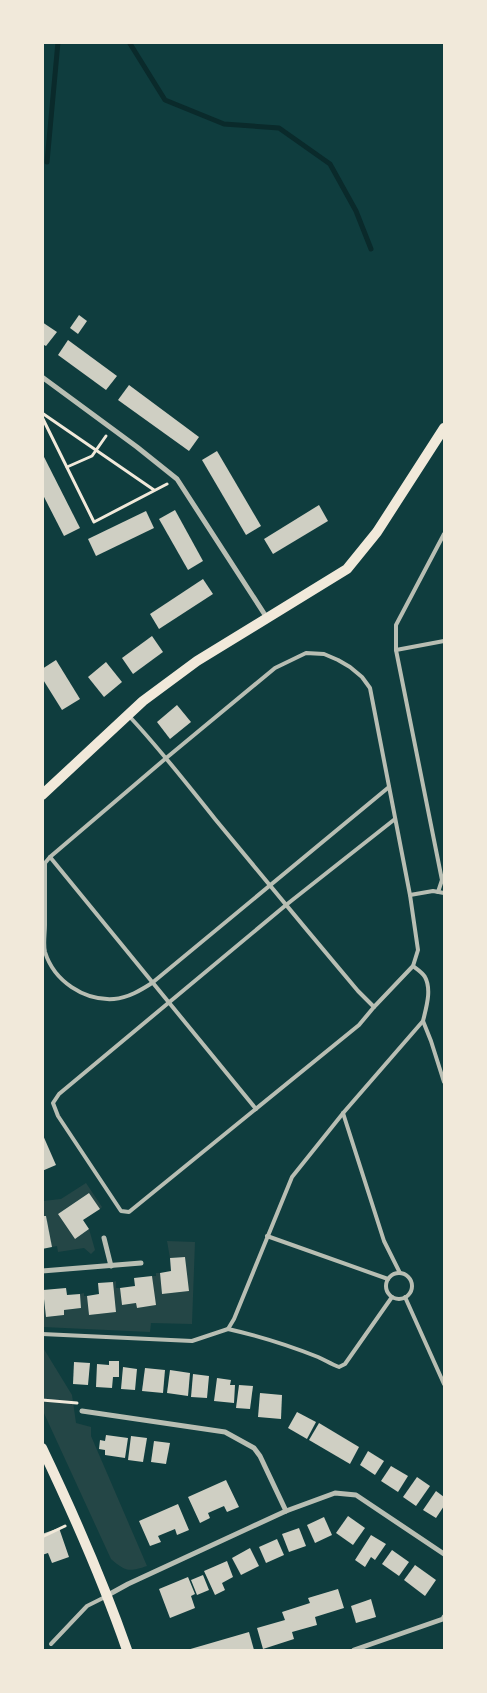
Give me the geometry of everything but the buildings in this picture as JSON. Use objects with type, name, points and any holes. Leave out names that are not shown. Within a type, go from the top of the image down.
[{"type":"main road","points":[[42,796],[143,701],[197,661],[346,569],[377,532],[444,428]]},
{"type":"main road","points":[[42,1448],[77,1520],[128,1650]]},
{"type":"street","points":[[42,377],[176,479],[267,618]]},
{"type":"street","points":[[104,1238],[111,1266]]},
{"type":"street","points":[[42,1271],[141,1263]]},
{"type":"street","points":[[82,1411],[226,1432],[254,1448],[260,1456],[286,1511]]},
{"type":"street","points":[[108,1595],[286,1511],[335,1493],[356,1495],[444,1554]]},
{"type":"street","points":[[354,1650],[444,1617]]},
{"type":"lane","points":[[438,892],[442,880],[396,650],[396,625],[444,534]]},
{"type":"lane","points":[[396,650],[444,641]]},
{"type":"lane","points":[[389,787],[152,983],[134,994],[115,999],[84,995],[72,988],[50,965],[45,951],[45,863],[275,668],[306,653],[324,654],[350,666],[370,688],[410,895],[418,950],[413,966],[359,1025],[142,1203],[129,1212],[121,1211],[58,1116],[53,1103],[59,1094],[286,905],[395,819]]},
{"type":"lane","points":[[128,715],[358,991],[374,1007]]},
{"type":"lane","points":[[50,857],[256,1109]]},
{"type":"lane","points":[[410,895],[424,892],[444,893]]},
{"type":"lane","points":[[228,1329],[234,1319],[292,1177],[343,1113],[423,1021],[428,989],[425,976],[413,966]]},
{"type":"lane","points":[[423,1021],[444,1082]]},
{"type":"lane","points":[[343,1113],[384,1241],[400,1273],[408,1277],[412,1284],[410,1292],[406,1297],[400,1299],[392,1297],[386,1287],[388,1279],[400,1273]]},
{"type":"lane","points":[[267,1236],[388,1279]]},
{"type":"lane","points":[[42,1334],[192,1341],[228,1329],[270,1339],[321,1358],[329,1364],[339,1367],[345,1364],[392,1297]]},
{"type":"lane","points":[[406,1297],[444,1384]]},
{"type":"lane","points":[[51,1644],[87,1606],[108,1595]]},
{"type":"path","points":[[42,415],[154,490]]},
{"type":"path","points":[[42,415],[94,522],[176,479]]},
{"type":"path","points":[[67,466],[92,456],[111,428]]},
{"type":"path","points":[[42,1400],[78,1403],[82,1411]]},
{"type":"path","points":[[42,1537],[77,1520]]},
{"type":"shaded area","points":[[86,1183],[102,1207],[100,1209],[89,1193],[58,1214],[75,1239],[89,1229],[95,1250],[91,1254],[84,1248],[58,1252],[57,1246],[52,1247],[46,1216],[43,1216],[43,1201],[61,1199]]},
{"type":"shaded area","points":[[167,1241],[195,1242],[192,1324],[151,1323],[150,1332],[43,1327],[43,1291],[46,1317],[64,1315],[64,1310],[81,1308],[80,1294],[84,1293],[84,1296],[87,1296],[89,1315],[116,1312],[113,1282],[116,1281],[116,1288],[120,1288],[122,1305],[136,1303],[137,1308],[155,1305],[152,1276],[156,1276],[156,1273],[160,1273],[162,1294],[188,1291],[185,1257],[170,1258]]},
{"type":"shaded area","points":[[42,1346],[72,1395],[76,1423],[91,1427],[91,1436],[147,1566],[128,1570],[111,1559],[43,1411]]},
{"type":"waterway","points":[[47,162],[58,42]]},
{"type":"waterway","points":[[129,42],[165,100],[224,124],[279,128],[330,164],[356,211],[371,249]]}]
